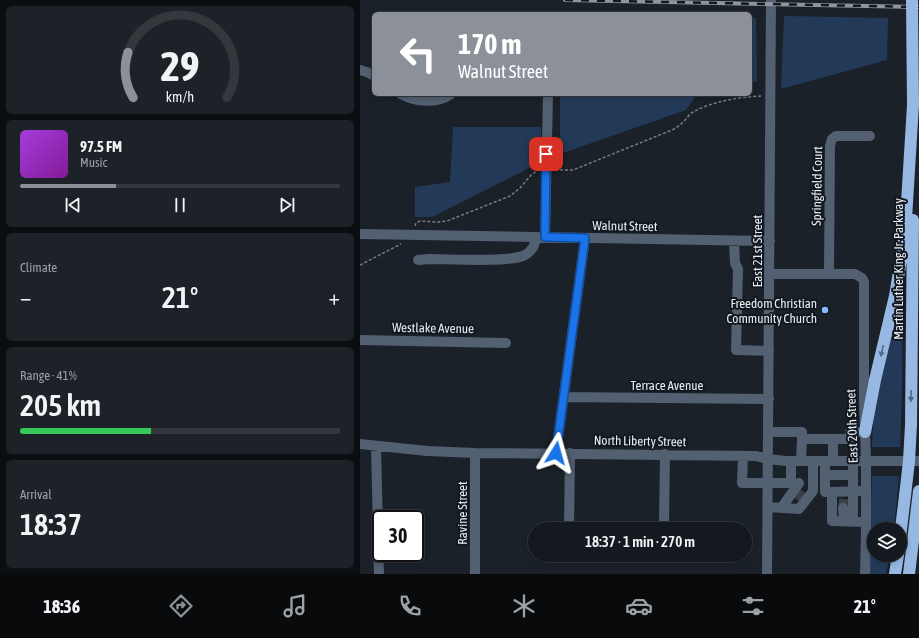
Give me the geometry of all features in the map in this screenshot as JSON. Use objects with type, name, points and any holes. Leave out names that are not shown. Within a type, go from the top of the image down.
[{"type":"highway","name":"Martin Luther King Jr. Parkway","points":[[902,522],[909,461],[911,426],[913,105],[912,0]]},
{"type":"highway","points":[[865,432],[902,255],[906,219],[913,105]]},
{"type":"highway","points":[[919,491],[919,510]]},
{"type":"highway","points":[[909,574],[919,496]]},
{"type":"highway","points":[[895,574],[897,562]]},
{"type":"street","name":"East 21st Street","points":[[767,574],[770,274],[770,0]]},
{"type":"street","points":[[360,70],[372,75]]},
{"type":"street","points":[[407,96],[428,101],[437,100],[446,96]]},
{"type":"street","points":[[418,260],[502,259],[524,255],[534,247],[540,237],[546,169],[548,96]]},
{"type":"street","name":"Springfield Court","points":[[829,273],[830,146],[832,139],[836,136],[870,136]]},
{"type":"street","name":"Walnut Street","points":[[360,234],[770,241]]},
{"type":"street","points":[[556,453],[585,238]]},
{"type":"street","points":[[734,240],[735,263],[738,269],[736,350],[769,351]]},
{"type":"street","points":[[770,274],[829,273]]},
{"type":"street","name":"East 20th Street","points":[[829,273],[855,274],[862,278],[865,286],[865,574]]},
{"type":"street","name":"Westlake Avenue","points":[[360,340],[506,343]]},
{"type":"street","name":"Terrace Avenue","points":[[564,397],[769,399]]},
{"type":"street","points":[[768,432],[802,432],[802,439],[796,461],[799,509],[782,507],[768,508]]},
{"type":"street","points":[[802,439],[850,439],[850,432],[865,432]]},
{"type":"street","points":[[833,439],[825,475],[825,492],[832,492],[846,497],[866,491]]},
{"type":"street","name":"North Liberty Street","points":[[360,444],[427,451],[474,453],[665,454],[756,456],[768,459],[796,461],[919,461]]},
{"type":"street","points":[[376,446],[379,574]]},
{"type":"street","name":"Ravine Street","points":[[474,453],[475,574]]},
{"type":"street","points":[[569,522],[570,454]]},
{"type":"street","points":[[664,522],[665,454]]},
{"type":"street","points":[[743,456],[742,482],[768,483],[798,491],[813,491],[813,461]]},
{"type":"street","points":[[848,522],[846,497],[853,475],[853,461]]},
{"type":"street","points":[[825,475],[853,475]]},
{"type":"street","points":[[782,507],[798,491],[813,483]]},
{"type":"street","points":[[832,492],[832,521],[866,522]]},
{"type":"street","points":[[846,497],[848,522]]},
{"type":"path","points":[[360,265],[412,239],[416,223],[420,220],[437,222],[447,221],[510,196],[520,188],[532,174],[546,169],[573,170],[672,130],[682,124],[692,112],[727,100],[742,97],[770,96]]},
{"type":"shaded area","points":[[784,16],[888,18],[887,60],[781,89]]},
{"type":"shaded area","points":[[752,18],[756,18],[757,81],[752,82]]},
{"type":"shaded area","points":[[560,96],[699,96],[695,97],[686,110],[560,154]]},
{"type":"shaded area","points":[[453,127],[541,127],[541,162],[432,217],[415,217],[415,187],[450,182]]},
{"type":"shaded area","points":[[903,281],[900,447],[873,447],[874,406]]},
{"type":"shaded area","points":[[872,476],[899,476],[895,522],[871,522]]},
{"type":"shaded area","points":[[869,562],[889,562],[886,574],[869,574]]},
{"type":"tunnel","points":[[796,492],[803,498]]},
{"type":"tunnel","points":[[843,508],[844,499]]},
{"type":"railway","points":[[565,0],[919,7]]},
{"type":"place","name":"Freedom Christian Community Church","points":[[825,310]]},
{"type":"route","points":[[546,154],[545,237],[585,238],[556,453]]}]
